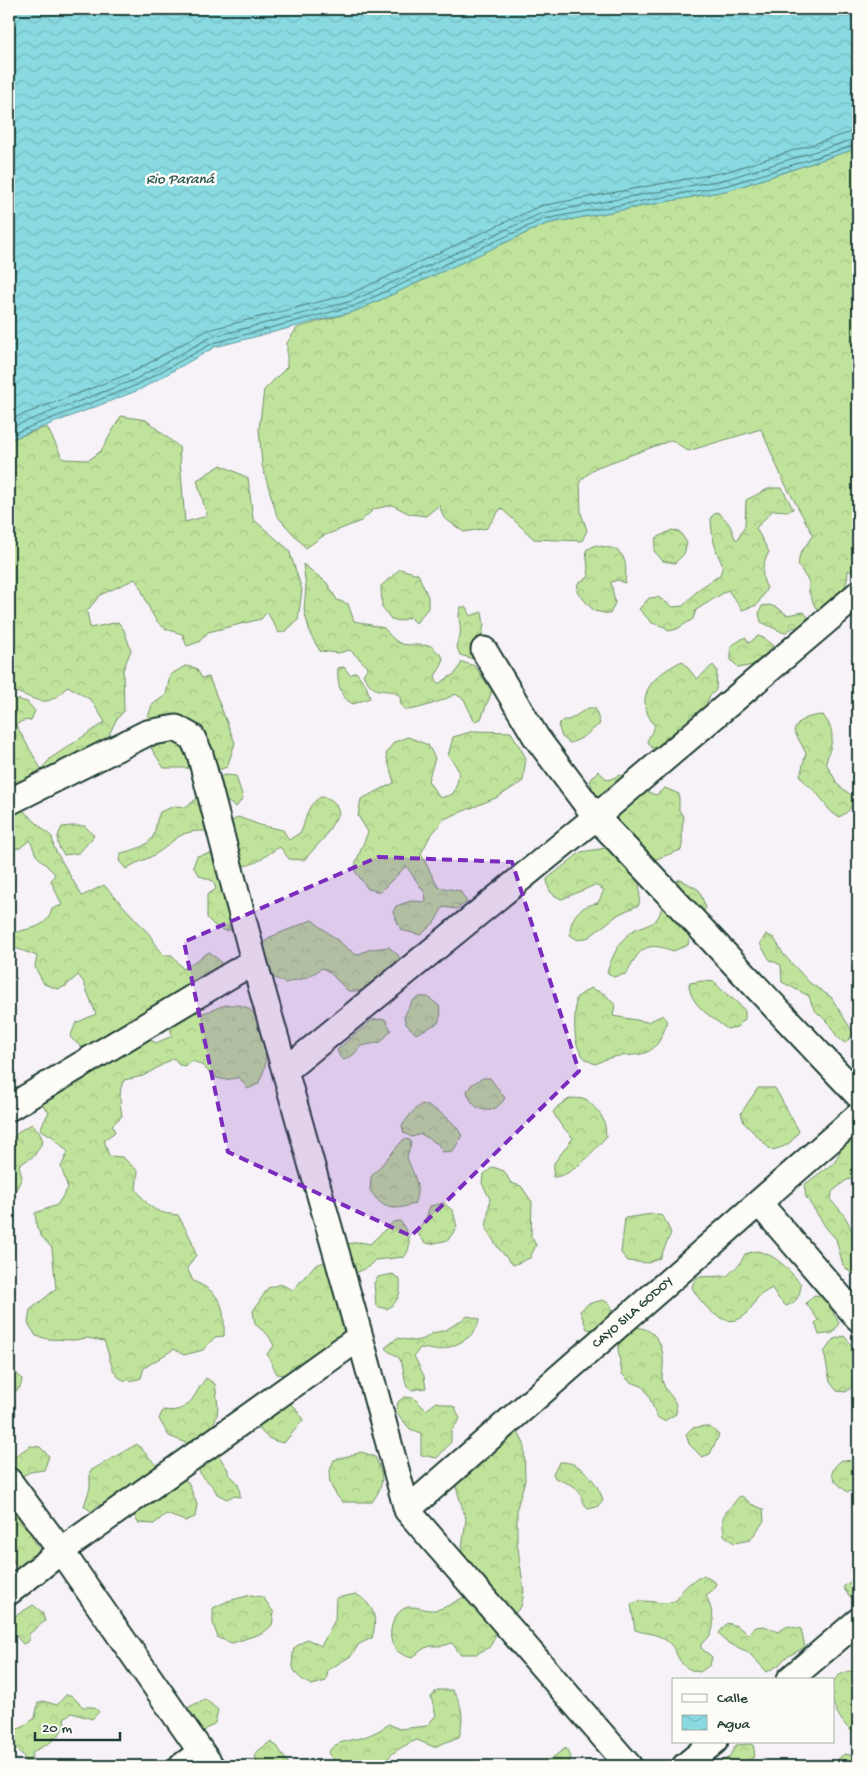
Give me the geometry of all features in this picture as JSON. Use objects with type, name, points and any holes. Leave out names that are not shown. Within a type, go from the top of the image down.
[{"type":"street","points":[[286,1070],[596,817],[858,594]]},
{"type":"street","points":[[484,650],[536,737],[596,817],[858,1095]]},
{"type":"street","points":[[9,802],[147,733],[176,728],[192,737],[200,754],[254,961],[286,1070],[407,1510],[619,1763]]},
{"type":"street","points":[[9,1108],[254,961]]},
{"type":"street","name":"CAYO SILA GODOY","points":[[407,1510],[858,1116]]},
{"type":"street","points":[[760,1203],[858,1318]]},
{"type":"street","points":[[9,1592],[61,1551],[360,1337]]},
{"type":"street","points":[[9,1482],[61,1551],[198,1762]]},
{"type":"street","points":[[791,1678],[858,1621]]},
{"type":"street","points":[[685,1766],[714,1742]]},
{"type":"highlighted area","points":[[378,857],[512,862],[579,1071],[411,1236],[228,1152],[184,942]]},
{"type":"green space","points":[[858,148],[858,575],[848,570],[848,577],[842,593],[825,612],[815,607],[809,592],[809,582],[798,565],[800,554],[813,535],[783,480],[761,429],[688,451],[672,440],[595,468],[580,481],[581,513],[587,530],[582,541],[534,539],[501,508],[487,528],[464,532],[444,518],[439,505],[426,516],[410,514],[392,505],[374,509],[361,521],[323,536],[306,548],[277,516],[262,465],[259,429],[264,390],[287,367],[287,343],[297,328],[356,311],[546,224],[730,190]]},
{"type":"green space","points":[[121,416],[146,420],[179,447],[185,522],[207,516],[197,480],[221,465],[248,478],[253,519],[289,550],[302,590],[298,620],[286,631],[279,633],[267,612],[261,619],[208,632],[199,642],[187,646],[182,634],[165,628],[154,617],[135,579],[100,595],[87,611],[90,628],[118,622],[124,630],[131,650],[123,670],[124,711],[116,720],[107,739],[53,773],[41,769],[51,758],[105,722],[91,700],[68,686],[53,699],[46,701],[40,701],[9,690],[9,440],[47,427],[63,459],[89,460],[101,451]]},
{"type":"green space","points":[[770,488],[782,488],[793,509],[789,511],[773,510],[756,528],[769,552],[763,570],[763,579],[767,588],[757,605],[742,610],[728,590],[696,610],[693,619],[677,629],[669,631],[665,627],[652,623],[639,609],[649,598],[658,597],[673,607],[683,606],[699,589],[720,575],[723,565],[714,542],[711,517],[717,512],[724,517],[735,539],[738,539],[745,526],[746,500]]},
{"type":"green space","points":[[672,530],[680,532],[687,543],[684,554],[675,563],[663,561],[654,551],[656,538]]},
{"type":"green space","points":[[596,545],[616,550],[623,556],[624,560],[625,583],[618,580],[611,582],[615,603],[610,614],[594,611],[577,592],[578,583],[589,577],[586,550]]},
{"type":"green space","points":[[303,564],[327,583],[337,600],[348,604],[354,621],[384,628],[400,643],[431,646],[443,657],[442,665],[435,676],[438,684],[456,673],[462,662],[475,666],[492,691],[481,719],[474,721],[464,699],[455,694],[431,704],[406,710],[401,706],[400,696],[389,691],[377,689],[368,683],[363,675],[368,667],[350,650],[338,653],[320,651],[311,636],[304,610],[306,587]]},
{"type":"green space","points":[[400,569],[418,574],[428,597],[428,608],[416,623],[410,617],[400,621],[391,619],[382,607],[381,586]]},
{"type":"green space","points":[[769,605],[778,608],[787,615],[804,612],[812,623],[801,631],[794,627],[784,633],[761,622],[759,613],[762,606]]},
{"type":"green space","points":[[461,607],[466,607],[470,616],[482,612],[484,625],[477,660],[460,655],[456,645],[460,635],[459,612]]},
{"type":"green space","points":[[758,636],[764,638],[773,646],[757,664],[739,668],[731,660],[731,646],[745,637],[749,643]]},
{"type":"green space","points":[[682,661],[697,679],[713,665],[717,670],[716,690],[709,697],[705,709],[655,752],[647,741],[655,726],[648,715],[645,705],[646,696],[649,687],[655,680]]},
{"type":"green space","points":[[185,666],[196,668],[202,678],[209,677],[235,743],[227,767],[201,776],[188,768],[164,768],[151,748],[160,730],[154,728],[148,717],[152,705],[166,695],[170,675]]},
{"type":"green space","points":[[344,667],[350,675],[356,672],[366,685],[370,698],[353,704],[345,698],[340,689],[338,673],[338,668]]},
{"type":"green space","points":[[9,697],[27,702],[35,711],[31,720],[22,721],[16,725],[41,769],[9,790]]},
{"type":"green space","points":[[588,708],[595,708],[600,724],[582,738],[570,743],[562,737],[558,725],[563,720],[569,720]]},
{"type":"green space","points":[[823,715],[832,733],[826,763],[838,785],[852,796],[850,809],[839,817],[830,811],[818,794],[800,776],[806,753],[794,731],[802,720]]},
{"type":"green space","points":[[474,731],[511,732],[526,758],[523,781],[498,797],[444,819],[429,838],[421,854],[438,887],[460,891],[467,902],[457,909],[443,907],[434,923],[421,935],[401,930],[393,912],[396,906],[411,901],[426,902],[425,893],[406,866],[380,892],[368,889],[355,871],[356,862],[368,832],[358,816],[361,799],[394,783],[386,754],[394,742],[408,737],[428,745],[435,758],[428,781],[440,798],[453,794],[457,783],[458,770],[448,756],[453,737]]},
{"type":"green space","points":[[598,771],[608,780],[620,775],[656,795],[665,788],[679,794],[679,810],[684,818],[681,850],[648,862],[617,824],[620,812],[601,799],[594,791],[590,779]]},
{"type":"green space","points":[[225,775],[236,776],[243,798],[236,807],[226,801],[210,812],[210,825],[205,831],[195,831],[182,835],[154,855],[126,869],[119,861],[121,853],[142,846],[150,840],[155,831],[160,812],[175,806],[187,807],[198,797],[203,784]]},
{"type":"green space","points":[[321,797],[333,801],[339,813],[324,838],[304,860],[289,859],[280,847],[259,861],[249,865],[243,866],[236,860],[229,823],[238,817],[260,825],[283,830],[289,840],[301,832],[312,804]]},
{"type":"green space","points":[[16,804],[52,837],[54,848],[82,896],[104,885],[149,934],[163,955],[172,955],[183,969],[209,952],[220,961],[227,984],[193,987],[187,993],[136,1018],[136,1031],[156,1043],[172,1036],[168,1015],[178,1008],[201,1013],[227,1005],[235,1005],[248,1008],[256,1016],[265,1043],[266,1061],[263,1072],[258,1084],[248,1089],[239,1077],[222,1079],[211,1074],[198,1063],[191,1061],[185,1066],[179,1065],[174,1058],[143,1076],[124,1080],[122,1084],[120,1097],[122,1116],[112,1125],[115,1132],[104,1140],[109,1156],[122,1157],[138,1171],[136,1189],[149,1205],[158,1211],[178,1215],[191,1239],[196,1255],[187,1268],[193,1281],[216,1296],[220,1302],[224,1317],[224,1336],[215,1337],[203,1350],[184,1355],[174,1349],[144,1368],[141,1378],[123,1380],[118,1377],[111,1365],[104,1341],[87,1338],[74,1340],[48,1339],[36,1336],[28,1323],[30,1310],[56,1289],[52,1248],[37,1228],[35,1213],[57,1205],[68,1188],[61,1167],[68,1152],[53,1137],[40,1129],[49,1112],[28,1090],[39,1074],[47,1078],[86,1068],[134,1032],[107,1043],[81,1047],[70,1037],[76,1023],[96,1014],[83,981],[78,975],[66,986],[58,989],[44,984],[35,967],[37,956],[18,949],[9,949],[9,935],[40,925],[49,916],[52,909],[62,905],[51,881],[55,874],[36,855],[30,840],[20,848],[9,850],[9,811]]},
{"type":"green space","points":[[85,826],[94,836],[79,853],[64,855],[58,845],[59,835],[62,827]]},
{"type":"green space","points":[[612,847],[637,878],[640,894],[639,905],[619,914],[589,937],[578,940],[570,935],[570,928],[574,917],[581,909],[598,903],[604,890],[595,885],[562,899],[551,892],[547,879],[581,852]]},
{"type":"green space","points":[[212,853],[229,860],[249,911],[233,929],[225,931],[215,926],[207,918],[207,895],[216,889],[213,881],[200,876],[193,867],[197,856]]},
{"type":"green space","points":[[680,879],[699,890],[706,908],[692,926],[688,945],[673,951],[656,947],[644,949],[639,953],[626,974],[613,977],[607,972],[620,943],[634,930],[655,921],[661,911],[667,890]]},
{"type":"green space","points":[[312,920],[356,955],[371,949],[389,947],[398,955],[401,963],[365,991],[348,991],[328,971],[322,968],[308,977],[285,983],[267,974],[262,948],[268,938]]},
{"type":"green space","points":[[766,934],[774,938],[784,955],[810,983],[831,997],[854,1034],[845,1043],[838,1038],[827,1022],[814,1010],[809,996],[782,982],[781,965],[770,960],[760,944]]},
{"type":"green space","points":[[715,982],[745,1011],[745,1019],[737,1027],[727,1029],[697,1004],[690,991],[689,983]]},
{"type":"green space","points":[[590,988],[605,994],[615,1005],[613,1016],[648,1022],[663,1015],[667,1022],[661,1038],[654,1047],[638,1055],[618,1056],[596,1064],[587,1060],[581,1054],[578,1046],[575,1017],[576,998]]},
{"type":"green space","points":[[419,997],[428,997],[439,1006],[441,1014],[438,1023],[416,1034],[406,1024],[404,1017],[412,1001]]},
{"type":"green space","points":[[385,1019],[391,1030],[381,1042],[361,1046],[353,1055],[344,1060],[340,1057],[337,1050],[372,1020]]},
{"type":"green space","points":[[483,1078],[490,1078],[505,1098],[495,1108],[489,1110],[478,1108],[467,1091],[472,1084]]},
{"type":"green space","points":[[758,1088],[775,1088],[799,1131],[791,1142],[781,1148],[771,1150],[744,1123],[741,1113]]},
{"type":"green space","points":[[571,1098],[586,1099],[595,1108],[605,1124],[606,1137],[575,1168],[568,1173],[553,1177],[554,1163],[573,1138],[560,1124],[553,1112],[558,1106]]},
{"type":"green space","points":[[422,1104],[445,1116],[459,1131],[462,1136],[453,1151],[443,1152],[438,1144],[421,1134],[412,1137],[404,1133],[402,1126],[413,1111]]},
{"type":"green space","points":[[32,1124],[39,1132],[43,1141],[34,1156],[19,1165],[22,1178],[9,1203],[9,1142],[21,1130]]},
{"type":"green space","points":[[858,1128],[858,1176],[845,1181],[832,1192],[831,1201],[844,1216],[853,1234],[857,1253],[858,1273],[852,1274],[843,1265],[836,1239],[827,1229],[806,1197],[804,1185],[835,1162],[845,1141]]},
{"type":"green space","points":[[404,1139],[410,1140],[411,1143],[407,1157],[416,1180],[417,1191],[414,1204],[394,1208],[384,1205],[375,1197],[370,1190],[371,1177]]},
{"type":"green space","points":[[493,1167],[504,1171],[511,1183],[521,1186],[532,1202],[531,1236],[536,1245],[530,1258],[513,1265],[499,1249],[486,1229],[490,1199],[482,1183],[483,1175]]},
{"type":"green space","points":[[444,1203],[453,1211],[457,1227],[448,1240],[430,1244],[424,1242],[417,1232],[426,1218],[430,1206]]},
{"type":"green space","points":[[652,1214],[663,1216],[671,1233],[660,1258],[648,1263],[628,1261],[621,1253],[625,1218]]},
{"type":"green space","points":[[400,1221],[409,1239],[409,1248],[404,1257],[375,1260],[368,1267],[354,1274],[346,1244],[360,1242],[370,1244],[393,1222]]},
{"type":"green space","points":[[756,1251],[776,1259],[801,1284],[798,1298],[786,1306],[772,1288],[759,1296],[750,1310],[736,1320],[721,1318],[714,1314],[701,1301],[692,1287],[696,1277],[727,1276],[740,1264],[745,1254]]},
{"type":"green space","points":[[324,1262],[334,1268],[347,1336],[296,1376],[277,1374],[267,1354],[274,1346],[269,1336],[255,1324],[253,1311],[268,1288],[280,1284],[293,1290],[314,1266]]},
{"type":"green space","points":[[393,1274],[400,1280],[397,1300],[387,1309],[376,1306],[374,1283],[378,1277]]},
{"type":"green space","points":[[814,1295],[822,1296],[839,1323],[833,1333],[819,1335],[815,1323],[818,1320],[806,1303]]},
{"type":"green space","points":[[603,1300],[610,1304],[613,1315],[596,1330],[587,1329],[580,1311],[588,1304]]},
{"type":"green space","points":[[468,1316],[479,1319],[475,1331],[465,1340],[439,1350],[420,1348],[414,1356],[424,1376],[426,1388],[411,1390],[407,1387],[400,1360],[385,1348],[397,1338],[414,1341],[424,1339],[433,1333],[446,1330]]},
{"type":"green space","points":[[631,1327],[652,1333],[660,1344],[663,1359],[662,1381],[676,1404],[676,1414],[664,1421],[657,1417],[648,1394],[642,1386],[630,1382],[622,1374],[618,1349],[620,1340]]},
{"type":"green space","points":[[844,1336],[856,1354],[858,1365],[858,1387],[854,1385],[846,1392],[837,1391],[830,1382],[824,1352],[834,1339]]},
{"type":"green space","points":[[9,1365],[22,1379],[18,1389],[9,1393]]},
{"type":"green space","points":[[206,1378],[215,1384],[218,1406],[216,1420],[207,1431],[189,1444],[169,1436],[159,1419],[163,1410],[172,1411],[185,1406],[194,1397]]},
{"type":"green space","points":[[276,1396],[295,1407],[303,1420],[284,1443],[266,1436],[255,1421]]},
{"type":"green space","points":[[404,1397],[414,1398],[426,1410],[437,1402],[455,1407],[460,1419],[451,1431],[451,1442],[437,1458],[421,1455],[421,1433],[410,1429],[396,1412],[398,1402]]},
{"type":"green space","points":[[704,1426],[711,1428],[719,1435],[710,1454],[702,1457],[689,1444],[686,1434],[692,1428]]},
{"type":"green space","points":[[497,1431],[518,1432],[524,1444],[525,1480],[517,1508],[517,1541],[524,1592],[521,1607],[510,1618],[461,1556],[466,1519],[455,1484]]},
{"type":"green space","points":[[137,1444],[159,1468],[188,1482],[197,1504],[195,1517],[185,1521],[166,1514],[154,1524],[138,1523],[124,1495],[108,1505],[98,1505],[92,1512],[84,1506],[90,1488],[90,1471]]},
{"type":"green space","points":[[30,1446],[40,1447],[49,1456],[44,1470],[30,1472],[16,1479],[9,1477],[9,1460]]},
{"type":"green space","points":[[362,1452],[375,1457],[382,1480],[379,1490],[372,1502],[342,1502],[334,1492],[330,1482],[331,1467],[334,1460]]},
{"type":"green space","points":[[217,1453],[228,1470],[228,1474],[238,1484],[240,1497],[233,1496],[227,1499],[217,1494],[213,1486],[199,1471],[198,1467]]},
{"type":"green space","points":[[842,1460],[853,1461],[858,1467],[858,1488],[854,1491],[847,1492],[833,1477],[833,1469]]},
{"type":"green space","points":[[560,1462],[575,1465],[592,1479],[603,1500],[597,1507],[588,1509],[577,1489],[555,1478],[553,1473]]},
{"type":"green space","points":[[742,1496],[751,1504],[763,1509],[764,1521],[750,1540],[734,1543],[724,1535],[723,1517],[737,1498]]},
{"type":"green space","points":[[10,1512],[19,1512],[32,1525],[33,1539],[42,1552],[23,1569],[17,1566],[10,1553],[7,1535]]},
{"type":"green space","points":[[704,1575],[716,1583],[713,1590],[706,1595],[713,1615],[713,1628],[711,1634],[701,1644],[701,1648],[712,1657],[710,1665],[700,1672],[691,1670],[681,1663],[670,1643],[664,1639],[635,1630],[631,1604],[643,1601],[665,1603],[677,1600],[681,1592],[688,1585]]},
{"type":"green space","points":[[858,1576],[857,1599],[849,1596],[843,1587]]},
{"type":"green space","points":[[356,1594],[371,1607],[375,1624],[372,1638],[359,1644],[351,1656],[328,1670],[326,1681],[312,1685],[306,1682],[294,1671],[292,1661],[294,1648],[307,1639],[321,1646],[335,1620],[336,1598]]},
{"type":"green space","points":[[251,1595],[263,1597],[274,1613],[272,1625],[263,1633],[232,1643],[218,1638],[213,1623],[213,1608],[228,1601]]},
{"type":"green space","points":[[464,1597],[479,1607],[493,1625],[495,1636],[490,1647],[476,1654],[460,1654],[452,1643],[428,1647],[412,1658],[401,1654],[394,1647],[391,1639],[392,1625],[396,1616],[403,1609],[411,1607],[439,1609]]},
{"type":"green space","points":[[33,1605],[42,1612],[45,1621],[29,1634],[29,1641],[23,1644],[13,1632],[9,1635],[9,1620]]},
{"type":"green space","points":[[727,1623],[737,1626],[748,1634],[756,1627],[764,1626],[778,1632],[788,1626],[801,1629],[805,1647],[785,1658],[779,1665],[767,1672],[748,1652],[726,1642],[719,1633]]},
{"type":"green space","points":[[849,1671],[858,1673],[858,1699],[852,1703],[858,1713],[858,1730],[853,1732],[842,1721],[834,1706],[834,1681],[838,1676]]},
{"type":"green space","points":[[437,1690],[452,1690],[456,1695],[462,1718],[459,1737],[434,1747],[417,1740],[393,1753],[383,1766],[362,1766],[360,1764],[337,1766],[328,1753],[339,1743],[367,1736],[389,1724],[399,1729],[427,1726],[436,1715],[431,1697]]},
{"type":"green space","points":[[66,1695],[71,1695],[83,1707],[94,1707],[99,1712],[92,1719],[72,1713],[64,1718],[65,1724],[59,1734],[52,1741],[33,1752],[30,1763],[26,1763],[23,1755],[9,1743],[9,1726],[13,1730],[21,1728],[35,1718],[38,1703],[43,1701],[57,1705]]},
{"type":"green space","points":[[205,1699],[218,1710],[215,1723],[201,1733],[186,1714],[189,1707]]},
{"type":"green space","points":[[270,1742],[277,1746],[290,1766],[257,1766],[255,1753]]},
{"type":"green space","points":[[753,1744],[755,1756],[741,1766],[715,1766],[729,1757],[736,1745]]},
{"type":"green space","points":[[566,1748],[571,1757],[567,1766],[546,1766],[549,1760]]},
{"type":"green space","points":[[844,1754],[856,1756],[858,1766],[830,1766]]},
{"type":"water","name":"Rio Paraná","points":[[9,9],[858,9],[858,148],[730,190],[546,224],[356,311],[215,347],[139,390],[9,440]]}]
